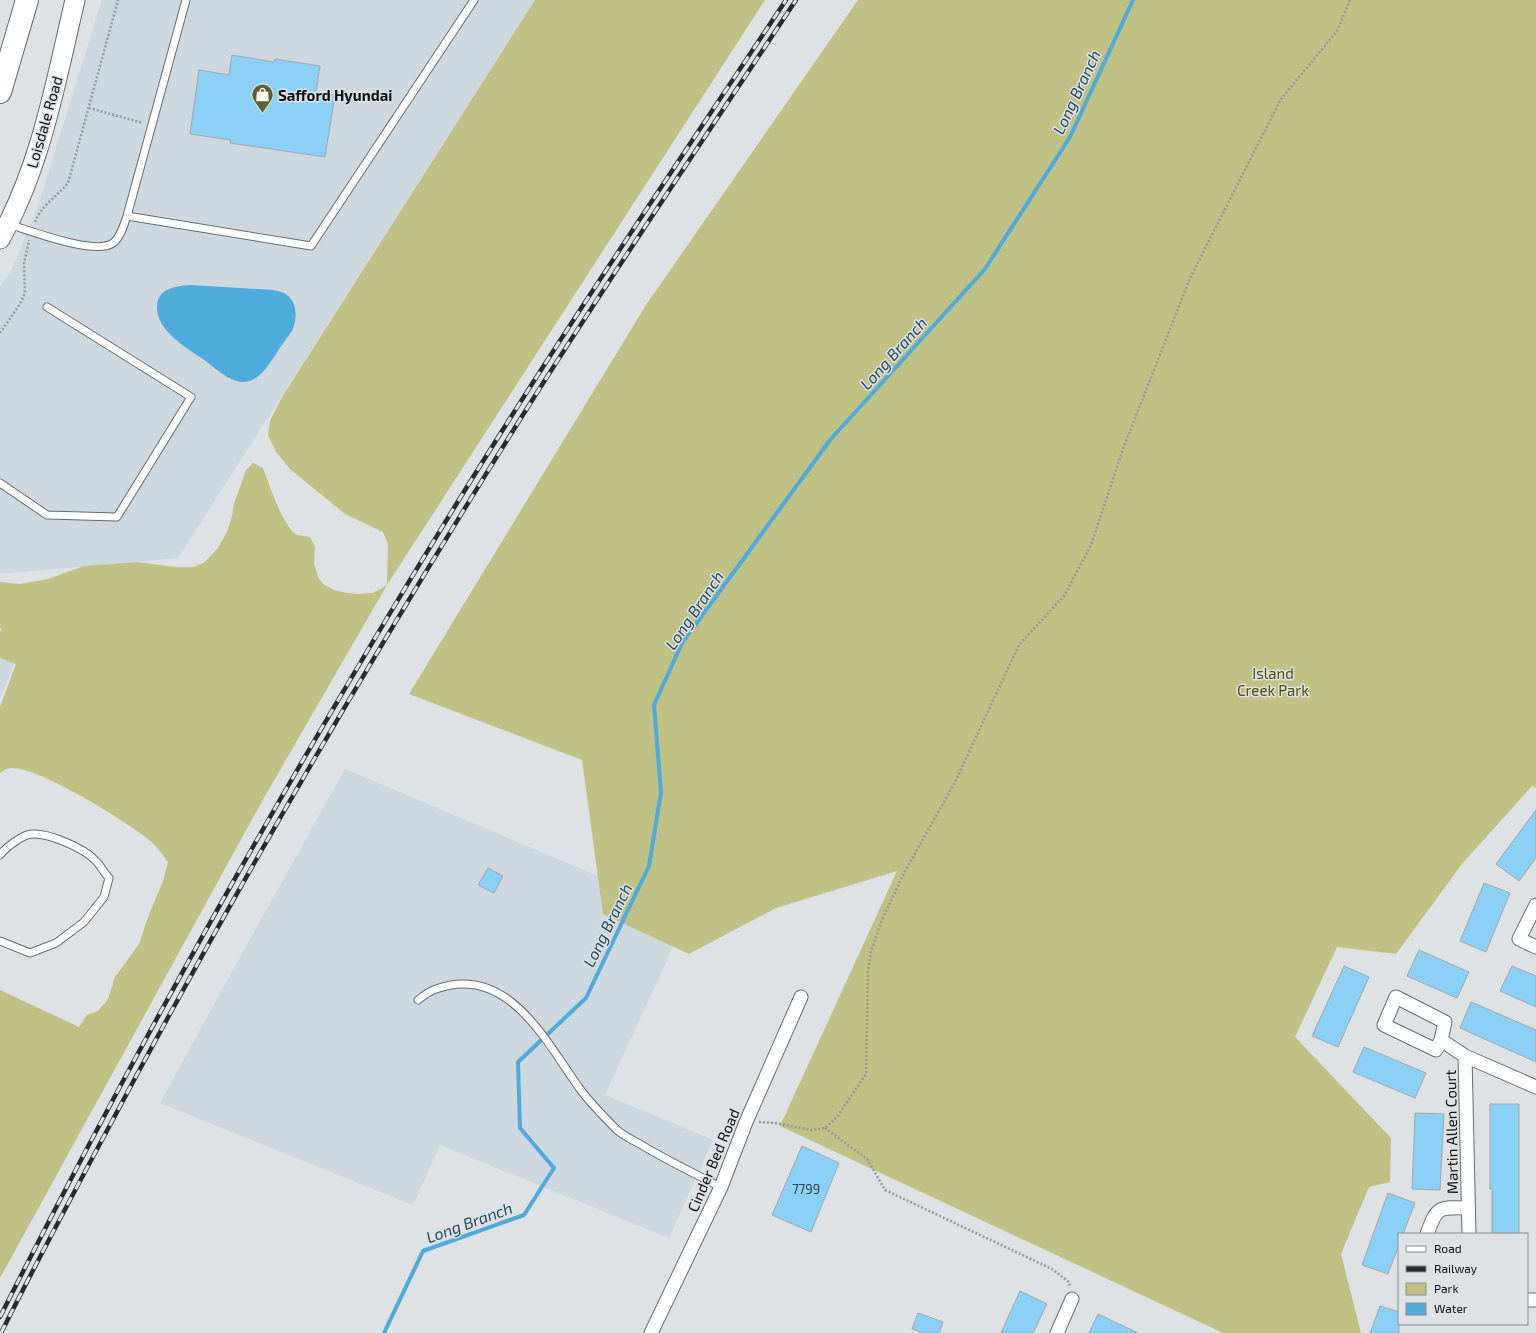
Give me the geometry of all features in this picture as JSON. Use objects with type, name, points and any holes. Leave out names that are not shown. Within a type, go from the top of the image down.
[{"type":"highway","points":[[0,92],[27,0]]},
{"type":"main road","name":"Loisdale Road","points":[[4,232],[34,160],[58,73],[75,0]]},
{"type":"street","points":[[1536,905],[1519,939],[1536,947]]},
{"type":"street","name":"Cinder Bed Road","points":[[651,1333],[721,1187],[746,1122],[801,997]]},
{"type":"street","points":[[1396,997],[1446,1022],[1441,1040],[1436,1050],[1384,1025],[1396,997]]},
{"type":"street","points":[[1441,1040],[1465,1056],[1536,1087]]},
{"type":"street","name":"Martin Allen Court","points":[[1465,1056],[1469,1233]]},
{"type":"street","name":"Martin Allen Court","points":[[1427,1233],[1434,1215],[1445,1207],[1468,1208]]},
{"type":"street","points":[[1057,1333],[1072,1299]]},
{"type":"lane","points":[[4,232],[32,231],[77,245],[101,247],[114,243],[118,238],[127,216],[186,0]]},
{"type":"lane","points":[[127,216],[311,246],[474,0]]},
{"type":"lane","points":[[0,483],[47,515],[117,517],[190,397],[47,307]]},
{"type":"lane","points":[[0,855],[4,849],[28,835],[50,836],[73,845],[96,860],[109,878],[104,897],[84,922],[56,943],[30,954],[0,941]]},
{"type":"lane","points":[[418,1000],[435,989],[462,984],[479,986],[496,992],[512,1002],[542,1033],[581,1090],[599,1112],[618,1131],[674,1164],[721,1187]]},
{"type":"path","points":[[0,333],[20,304],[25,293],[24,264],[26,249],[37,218],[47,204],[68,183],[118,0]]},
{"type":"path","points":[[746,1122],[775,1123],[811,1130],[825,1128],[837,1117],[866,1074],[868,971],[871,952],[881,922],[904,874],[954,784],[1019,645],[1064,596],[1091,546],[1123,449],[1190,278],[1282,100],[1337,31],[1350,0]]},
{"type":"path","points":[[89,108],[153,125]]},
{"type":"path","points":[[825,1128],[867,1159],[885,1190],[1052,1269],[1069,1282],[1072,1299]]},
{"type":"shaded area","name":"Safford Hyundai","points":[[102,0],[535,0],[178,558],[0,574],[0,287],[11,271],[37,209]]},
{"type":"shaded area","points":[[0,622],[26,633],[0,699]]},
{"type":"shaded area","points":[[345,769],[688,914],[605,1095],[713,1140],[669,1238],[440,1145],[413,1205],[160,1103]]},
{"type":"green space","points":[[535,0],[765,0],[387,585],[388,544],[383,532],[345,514],[290,469],[276,452],[268,435],[270,421],[282,397]]},
{"type":"green space","name":"Island Creek Park","points":[[858,0],[1536,0],[1536,788],[1532,786],[1462,864],[1396,954],[1337,947],[1295,1037],[1391,1138],[1390,1182],[1369,1187],[1341,1254],[1361,1333],[1223,1333],[780,1126],[897,871],[776,908],[689,954],[603,914],[582,760],[409,694],[646,305]]},
{"type":"green space","points":[[253,463],[263,468],[282,515],[292,531],[297,535],[310,537],[315,547],[314,563],[318,577],[323,584],[334,590],[358,594],[373,593],[387,585],[265,796],[0,1278],[0,990],[79,1027],[87,1015],[98,1011],[108,999],[115,977],[139,944],[148,917],[163,881],[168,862],[154,844],[148,839],[121,820],[81,796],[40,776],[23,770],[10,768],[0,773],[0,707],[16,664],[0,658],[0,633],[2,628],[0,628],[0,582],[20,584],[48,579],[84,566],[137,562],[175,567],[194,567],[205,562],[218,548],[227,532],[234,504],[246,470]]},
{"type":"water","points":[[190,285],[273,290],[284,293],[291,298],[296,312],[292,331],[269,365],[260,375],[254,379],[242,382],[232,379],[221,373],[180,343],[166,330],[158,315],[158,300],[164,292],[169,289]]},
{"type":"building","name":"Safford Hyundai","points":[[232,55],[274,62],[275,59],[320,66],[316,92],[335,95],[325,157],[230,143],[231,140],[190,134],[199,70],[229,75]]},
{"type":"building","points":[[1536,810],[1536,858],[1519,881],[1496,864]]},
{"type":"building","points":[[488,868],[503,876],[494,893],[478,885]]},
{"type":"building","points":[[1484,883],[1510,893],[1486,952],[1460,941]]},
{"type":"building","points":[[1419,950],[1469,972],[1457,998],[1407,976]]},
{"type":"building","points":[[1344,966],[1369,977],[1338,1047],[1312,1036]]},
{"type":"building","points":[[1512,966],[1536,976],[1536,1007],[1500,991]]},
{"type":"building","points":[[1471,1002],[1536,1030],[1536,1062],[1460,1028]]},
{"type":"building","points":[[1364,1047],[1426,1073],[1415,1098],[1353,1072]]},
{"type":"building","points":[[1490,1104],[1519,1104],[1519,1233],[1492,1233],[1492,1189],[1490,1189]]},
{"type":"building","points":[[1415,1113],[1444,1114],[1440,1190],[1412,1189]]},
{"type":"building","points":[[802,1146],[839,1163],[811,1232],[772,1215]]},
{"type":"building","points":[[1388,1193],[1415,1203],[1403,1233],[1398,1233],[1398,1248],[1388,1274],[1362,1265]]},
{"type":"building","points":[[1020,1291],[1047,1304],[1033,1333],[1001,1333]]},
{"type":"building","points":[[1380,1306],[1398,1312],[1399,1333],[1370,1333]]},
{"type":"building","points":[[918,1313],[943,1322],[939,1333],[923,1333],[912,1329]]},
{"type":"building","points":[[1098,1314],[1138,1333],[1089,1333]]},
{"type":"waterway","name":"Long Branch","points":[[384,1333],[423,1251],[524,1215],[554,1168],[520,1128],[518,1062],[586,998],[649,866],[661,792],[654,705],[682,643],[830,440],[985,269],[1070,137],[1133,0]]},
{"type":"railway","points":[[0,1317],[53,1213],[163,1007],[278,804],[396,603],[537,376],[619,250],[786,0]]},
{"type":"railway","points":[[1,1333],[159,1034],[209,944],[311,764],[417,586],[559,358],[796,0]]},
{"type":"place","name":"Safford Hyundai","points":[[262,114]]}]
